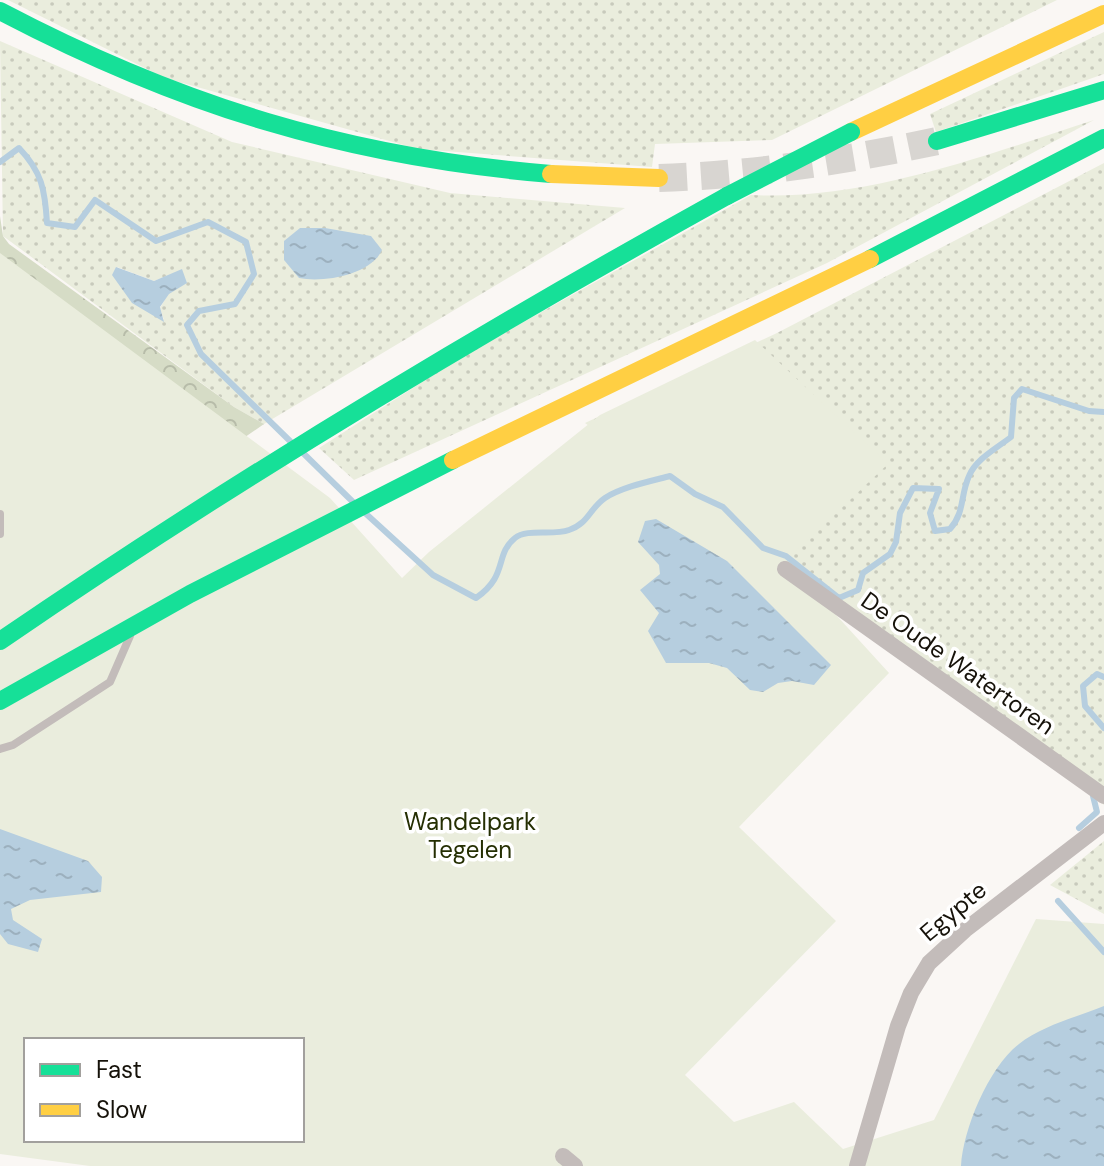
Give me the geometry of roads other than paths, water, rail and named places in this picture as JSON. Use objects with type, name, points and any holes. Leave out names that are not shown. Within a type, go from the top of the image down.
[{"type":"highway","points":[[0,11],[57,44],[203,106],[348,147],[545,176],[659,178]]},
{"type":"highway","points":[[0,641],[214,495],[509,316],[851,132],[1104,14]]},
{"type":"highway","points":[[937,141],[1104,90]]},
{"type":"highway","points":[[0,701],[136,621],[291,538],[780,303],[1104,138]]},
{"type":"street","name":"De Oude Watertoren","points":[[785,569],[1104,796]]},
{"type":"street","name":"Egypte","points":[[857,1166],[898,1026],[911,993],[929,963],[965,930],[1104,823]]},
{"type":"lane","points":[[0,514],[0,534]]},
{"type":"lane","points":[[0,749],[13,745],[110,682],[136,621]]},
{"type":"water","points":[[300,228],[325,228],[371,236],[382,250],[368,266],[357,271],[333,278],[299,278],[284,260],[284,241]]},
{"type":"water","points":[[116,267],[154,281],[182,269],[187,283],[169,294],[160,307],[164,322],[132,303],[112,275]]},
{"type":"water","points":[[656,519],[727,561],[831,665],[814,685],[792,681],[778,683],[763,692],[750,690],[727,668],[709,663],[666,663],[648,631],[659,613],[640,590],[660,574],[659,565],[638,542],[645,521]]},
{"type":"water","points":[[0,829],[88,861],[102,877],[101,892],[30,900],[11,909],[13,920],[42,939],[38,952],[8,944],[0,934]]},
{"type":"water","points":[[1104,1006],[1104,1166],[961,1166],[972,1117],[988,1083],[1008,1054],[1038,1032]]},
{"type":"waterway","points":[[0,162],[19,148],[27,157],[41,182],[47,223],[75,227],[95,200],[156,241],[208,222],[246,242],[254,274],[235,304],[199,311],[187,325],[201,354],[290,441]]},
{"type":"waterway","points":[[364,512],[433,575],[476,598],[493,581],[505,551],[515,538],[526,533],[569,530],[581,524],[600,502],[612,494],[670,476],[695,494],[723,507],[763,548],[786,556],[839,598],[858,590],[863,573],[890,554],[896,542],[900,513],[913,488],[939,489],[930,513],[935,531],[950,529],[958,516],[972,470],[987,454],[1011,437],[1014,398],[1022,389],[1089,411],[1104,412]]},
{"type":"waterway","points":[[301,451],[353,502]]},
{"type":"waterway","points":[[1104,677],[1097,674],[1083,686],[1085,706],[1104,728]]},
{"type":"waterway","points":[[1079,828],[1097,812],[1093,796]]},
{"type":"waterway","points":[[1058,901],[1104,952]]},
{"type":"tunnel","points":[[659,178],[798,166],[937,141]]},
{"type":"park label","name":"Wandelpark Tegelen","points":[[470,835]]}]
